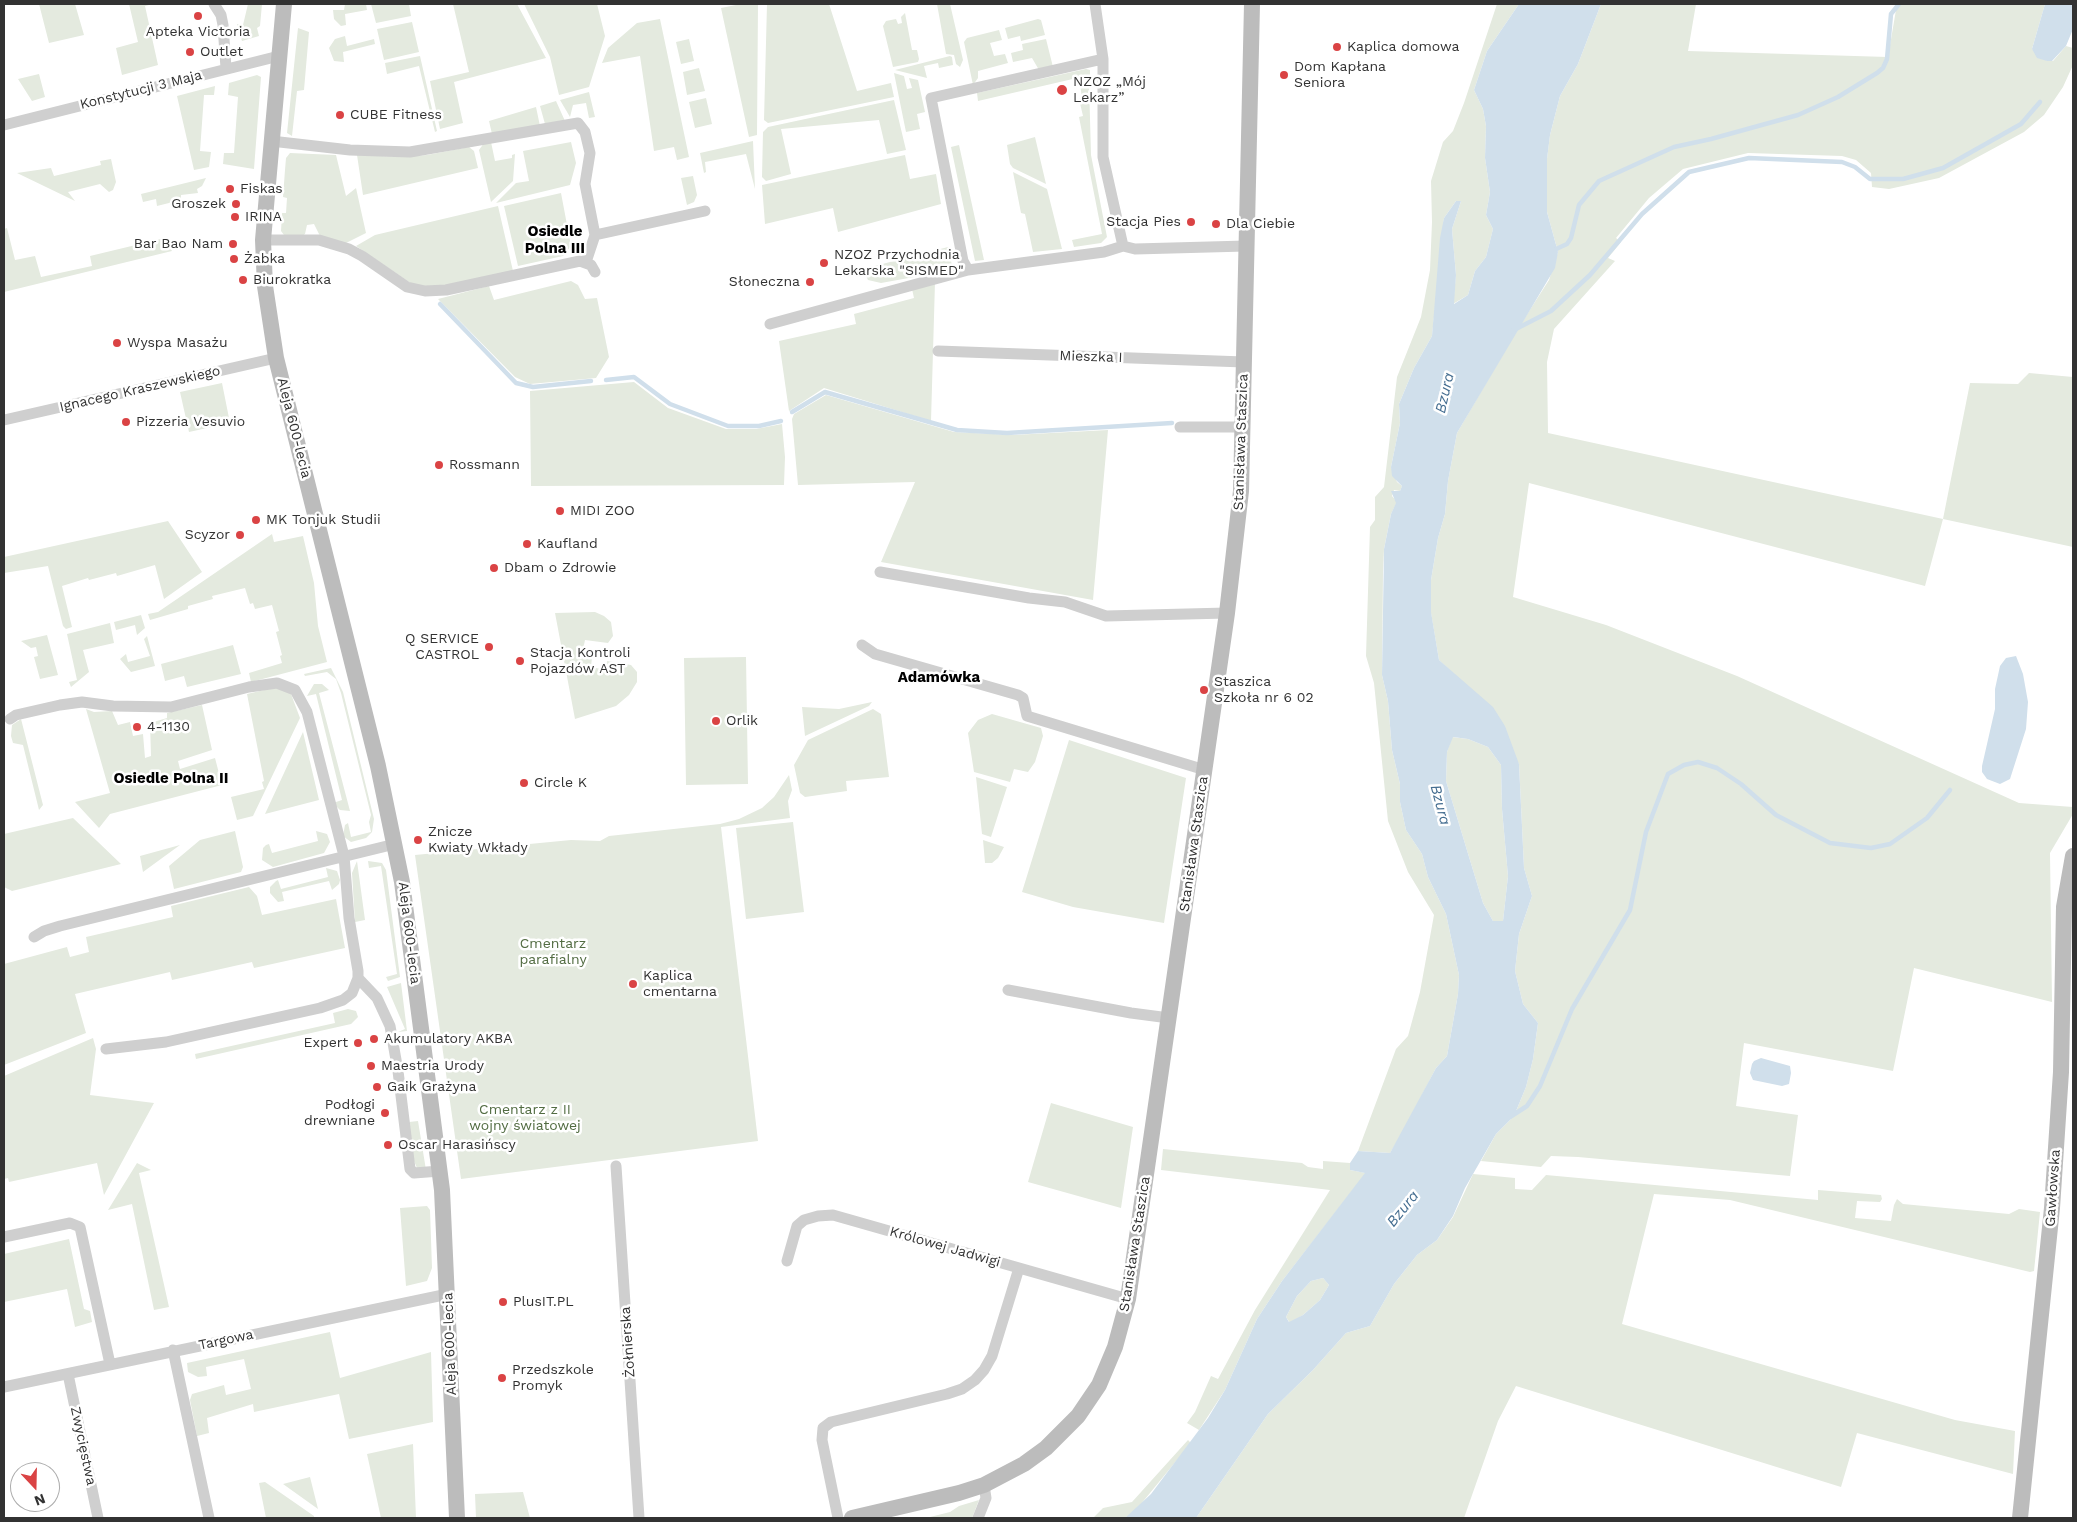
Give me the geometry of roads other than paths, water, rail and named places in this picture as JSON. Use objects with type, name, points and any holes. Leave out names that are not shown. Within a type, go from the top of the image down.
[{"type":"street","points":[[214,4],[220,15],[222,25],[226,68]]},
{"type":"street","name":"Aleja 600-lecia","points":[[284,4],[263,240],[265,286],[276,358],[374,748],[402,882],[440,1170],[448,1294],[456,1518]]},
{"type":"street","points":[[1095,4],[1103,59],[1103,157],[1123,246]]},
{"type":"street","name":"Stanisława Staszica","points":[[852,1518],[959,1493],[984,1485],[1024,1464],[1046,1448],[1078,1416],[1109,1366],[1128,1299],[1227,613],[1241,491],[1252,4]]},
{"type":"street","name":"Konstytucji 3 Maja","points":[[4,125],[279,56]]},
{"type":"street","points":[[968,270],[963,261],[931,98],[1103,59]]},
{"type":"street","points":[[271,141],[350,150],[410,152],[578,123],[585,132],[590,153],[585,184],[596,234],[586,262]]},
{"type":"street","points":[[596,234],[705,211]]},
{"type":"street","points":[[263,240],[319,240],[349,249],[407,288],[426,292],[446,290],[580,261],[586,262],[595,272]]},
{"type":"street","points":[[770,324],[968,270],[1104,252],[1123,246],[1135,249],[1246,246]]},
{"type":"street","name":"Mieszka I","points":[[938,351],[1244,362]]},
{"type":"street","name":"Ignacego Kraszewskiego","points":[[4,420],[276,358]]},
{"type":"street","points":[[1180,426],[1242,427]]},
{"type":"street","points":[[880,572],[1029,598],[1065,602],[1106,616],[1227,613]]},
{"type":"street","points":[[862,645],[875,654],[1018,694],[1023,698],[1028,716],[1205,770]]},
{"type":"street","points":[[10,719],[16,715],[82,702],[113,706],[171,707],[249,687],[276,683],[291,687],[299,696],[307,712],[344,856],[358,978],[352,993],[332,1005],[166,1042],[106,1049]]},
{"type":"street","points":[[34,937],[44,931],[60,926],[395,844]]},
{"type":"street","name":"Gawłowska","points":[[2020,1518],[2067,1073],[2064,907],[2073,856]]},
{"type":"street","points":[[358,978],[377,998],[390,1026],[398,1071],[410,1169],[414,1173],[440,1170]]},
{"type":"street","points":[[1008,990],[1168,1018]]},
{"type":"street","name":"Żołnierska","points":[[616,1166],[639,1518]]},
{"type":"street","name":"Królowej Jadwigi","points":[[787,1260],[797,1226],[804,1220],[818,1216],[833,1215],[1128,1299]]},
{"type":"street","points":[[4,1237],[70,1223],[80,1227],[110,1364]]},
{"type":"street","points":[[838,1518],[822,1440],[824,1428],[831,1422],[947,1394],[962,1389],[975,1380],[984,1370],[992,1356],[1019,1268]]},
{"type":"street","name":"Targowa","points":[[4,1387],[173,1350],[448,1294]]},
{"type":"street","points":[[173,1350],[209,1518]]},
{"type":"street","name":"Zwycięstwa","points":[[68,1374],[98,1518]]},
{"type":"street","points":[[978,1518],[986,1498],[984,1485]]},
{"type":"water","name":"Bzura","points":[[1519,4],[1601,4],[1578,64],[1560,96],[1550,135],[1547,159],[1547,212],[1558,252],[1555,268],[1457,433],[1448,481],[1445,514],[1438,538],[1431,580],[1431,612],[1439,660],[1493,707],[1505,726],[1519,764],[1524,868],[1532,896],[1519,934],[1515,971],[1523,1004],[1538,1023],[1533,1059],[1526,1087],[1514,1116],[1496,1134],[1465,1188],[1453,1216],[1437,1240],[1417,1255],[1394,1284],[1370,1326],[1346,1333],[1313,1370],[1268,1414],[1196,1518],[1125,1518],[1151,1494],[1208,1418],[1225,1390],[1257,1319],[1282,1281],[1365,1173],[1350,1170],[1350,1163],[1358,1151],[1390,1153],[1436,1068],[1447,1056],[1458,994],[1459,975],[1446,914],[1428,877],[1422,854],[1406,830],[1400,802],[1400,784],[1392,750],[1388,701],[1382,675],[1384,549],[1391,514],[1396,503],[1391,491],[1400,491],[1402,486],[1392,476],[1391,467],[1400,423],[1399,404],[1414,368],[1432,336],[1440,238],[1444,218],[1456,201],[1461,201],[1452,229],[1456,275],[1454,304],[1468,295],[1475,271],[1486,257],[1493,229],[1486,215],[1490,192],[1485,158],[1486,126],[1483,109],[1474,90],[1487,51]],"holes":[[[1453,737],[1468,739],[1488,747],[1501,765],[1502,809],[1508,876],[1503,921],[1493,921],[1483,903],[1446,781],[1447,752]],[[1323,1278],[1329,1285],[1320,1300],[1303,1315],[1289,1322],[1286,1317],[1297,1296],[1311,1281]]]},
{"type":"water","points":[[2045,4],[2073,4],[2073,29],[2066,46],[2052,61],[2037,58],[2032,49]]},
{"type":"water","points":[[2016,656],[2023,674],[2028,702],[2026,729],[2010,779],[2000,784],[1987,779],[1982,772],[1982,766],[1995,709],[1995,689],[2000,666],[2006,658]]},
{"type":"water","points":[[1761,1058],[1790,1066],[1789,1084],[1782,1086],[1753,1080],[1750,1073],[1752,1064]]},
{"type":"waterway","points":[[1554,250],[1567,244],[1571,238],[1579,205],[1599,181],[1674,147],[1798,115],[1838,97],[1877,73],[1883,68],[1887,59],[1891,14],[1899,4]]},
{"type":"waterway","points":[[1512,331],[1551,311],[1590,275],[1642,214],[1689,172],[1749,158],[1842,162],[1855,167],[1870,179],[1903,179],[1943,168],[2021,124],[2040,102]]},
{"type":"waterway","points":[[440,304],[516,383],[533,387],[591,381]]},
{"type":"waterway","points":[[606,380],[634,377],[670,404],[728,426],[759,426],[781,421]]},
{"type":"waterway","points":[[792,412],[825,392],[957,430],[1007,433],[1172,423]]},
{"type":"waterway","points":[[1510,1117],[1527,1106],[1540,1086],[1572,1009],[1630,910],[1646,832],[1668,774],[1684,765],[1698,762],[1717,768],[1741,784],[1776,815],[1830,843],[1871,848],[1890,844],[1927,818],[1950,790]]},
{"type":"place","name":"Apteka Victoria","points":[[198,16]]},
{"type":"place","name":"Kaplica domowa","points":[[1337,47]]},
{"type":"place","name":"Outlet","points":[[190,52]]},
{"type":"place","name":"Dom Kapłana Seniora","points":[[1284,75]]},
{"type":"place","name":"NZOZ „Mój Lekarz”","points":[[1062,90]]},
{"type":"place","name":"CUBE Fitness","points":[[340,115]]},
{"type":"place","name":"Fiskas","points":[[230,189]]},
{"type":"place","name":"Groszek","points":[[236,204]]},
{"type":"place","name":"IRINA","points":[[235,217]]},
{"type":"place","name":"Stacja Pies","points":[[1191,222]]},
{"type":"place","name":"Dla Ciebie","points":[[1216,224]]},
{"type":"place","name":"Bar Bao Nam","points":[[233,244]]},
{"type":"place","name":"Żabka","points":[[234,259]]},
{"type":"place","name":"NZOZ Przychodnia Lekarska \"SISMED\"","points":[[824,263]]},
{"type":"place","name":"Biurokratka","points":[[243,280]]},
{"type":"place","name":"Słoneczna","points":[[810,282]]},
{"type":"place","name":"Wyspa Masażu","points":[[117,343]]},
{"type":"place","name":"Pizzeria Vesuvio","points":[[126,422]]},
{"type":"place","name":"Rossmann","points":[[439,465]]},
{"type":"place","name":"MIDI ZOO","points":[[560,511]]},
{"type":"place","name":"MK Tonjuk Studii","points":[[256,520]]},
{"type":"place","name":"Scyzor","points":[[240,535]]},
{"type":"place","name":"Kaufland","points":[[527,544]]},
{"type":"place","name":"Dbam o Zdrowie","points":[[494,568]]},
{"type":"place","name":"Q SERVICE CASTROL","points":[[489,647]]},
{"type":"place","name":"Stacja Kontroli Pojazdów AST","points":[[520,661]]},
{"type":"place","name":"Staszica Szkoła nr 6 02","points":[[1204,690]]},
{"type":"place","name":"Orlik","points":[[716,721]]},
{"type":"place","name":"4-1130","points":[[137,727]]},
{"type":"place","name":"Circle K","points":[[524,783]]},
{"type":"place","name":"Znicze Kwiaty Wkłady","points":[[418,840]]},
{"type":"place","name":"Kaplica cmentarna","points":[[633,984]]},
{"type":"place","name":"Akumulatory AKBA","points":[[374,1039]]},
{"type":"place","name":"Expert","points":[[358,1043]]},
{"type":"place","name":"Maestria Urody","points":[[371,1066]]},
{"type":"place","name":"Gaik Grażyna","points":[[377,1087]]},
{"type":"place","name":"Podłogi drewniane","points":[[385,1113]]},
{"type":"place","name":"Oscar Harasińscy","points":[[388,1145]]},
{"type":"place","name":"PlusIT.PL","points":[[503,1302]]},
{"type":"place","name":"Przedszkole Promyk","points":[[502,1378]]},
{"type":"district","name":"Osiedle Polna III","points":[[555,240]]},
{"type":"district","name":"Adamówka","points":[[939,678]]},
{"type":"district","name":"Osiedle Polna II","points":[[171,779]]},
{"type":"park label","name":"Cmentarz parafialny","points":[[553,952]]},
{"type":"park label","name":"Cmentarz z II wojny światowej","points":[[525,1118]]}]
